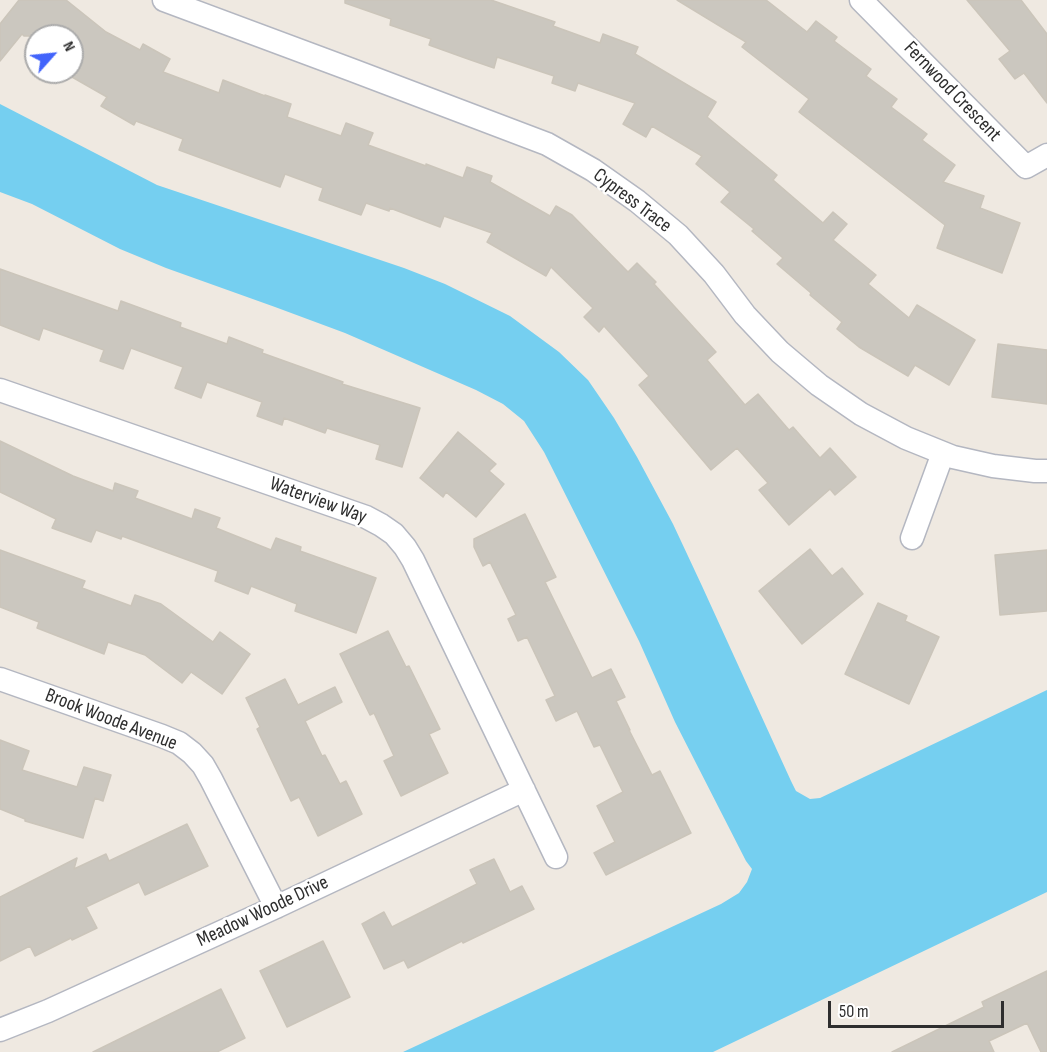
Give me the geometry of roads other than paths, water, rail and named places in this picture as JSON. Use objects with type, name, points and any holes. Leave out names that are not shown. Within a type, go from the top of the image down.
[{"type":"street","name":"Cypress Trace","points":[[164,0],[547,144],[593,170],[637,201],[678,236],[714,274],[745,315],[780,352],[819,385],[861,414],[906,438],[953,457],[993,466],[1047,471]]},
{"type":"street","name":"Fernwood Crescent","points":[[861,0],[1026,167],[1047,155]]},
{"type":"street","name":"Waterview Way","points":[[0,390],[366,517],[381,525],[399,540],[413,560],[556,857]]},
{"type":"street","points":[[912,538],[943,453]]},
{"type":"street","name":"Brook Woode Avenue","points":[[0,679],[162,736],[179,743],[192,753],[203,765],[211,779],[276,907]]},
{"type":"street","name":"Meadow Woode Drive","points":[[0,1030],[48,1011],[276,907],[524,790]]},
{"type":"water","points":[[0,104],[157,185],[404,268],[445,284],[510,316],[559,352],[588,380],[637,457],[673,524],[796,791],[810,799],[820,798],[1047,690],[1047,892],[713,1052],[403,1052],[721,904],[739,893],[752,869],[675,722],[639,641],[544,452],[524,421],[503,404],[476,390],[345,333],[120,249],[32,204],[0,192]]}]
